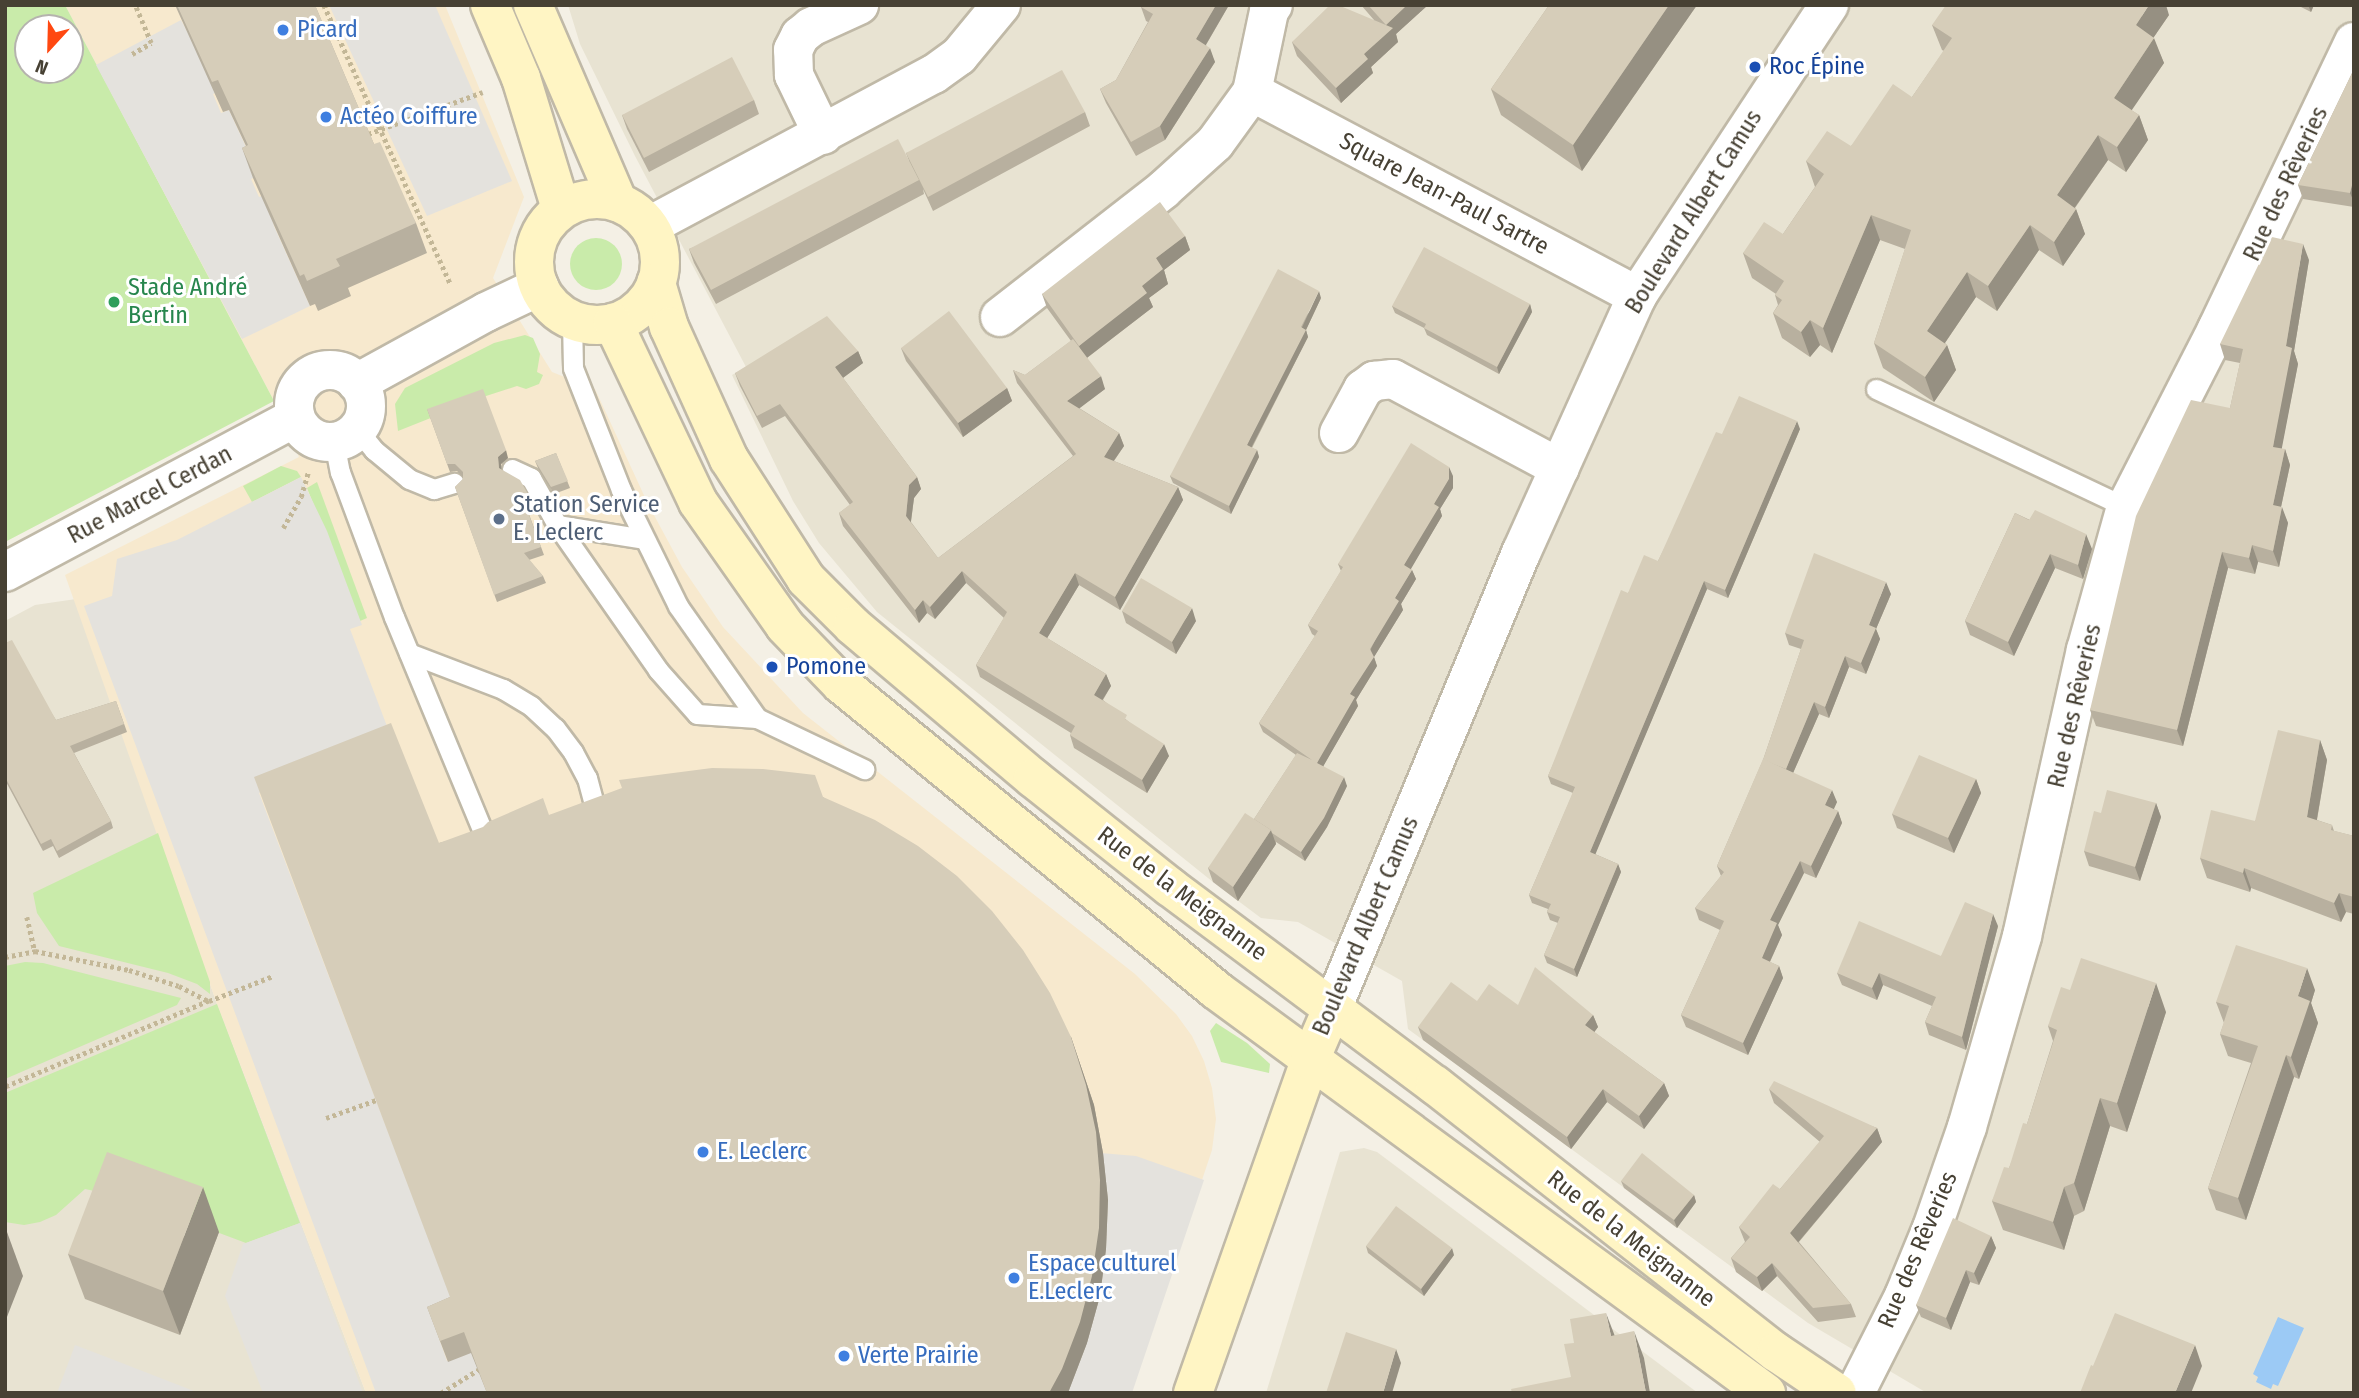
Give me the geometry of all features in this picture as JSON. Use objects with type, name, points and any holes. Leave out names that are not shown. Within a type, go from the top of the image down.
[{"type":"main road","points":[[533,5],[618,202]]},
{"type":"main road","points":[[501,10],[561,209]]},
{"type":"main road","points":[[589,199],[618,202],[636,212],[649,226],[659,249],[656,283],[636,312],[613,323],[598,325],[572,320],[552,306],[539,287],[534,266],[536,244],[546,224],[561,209],[589,199]]},
{"type":"main road","name":"Rue de la Meignanne","points":[[656,283],[669,327],[729,459],[806,579],[853,626],[1012,761],[1170,887],[1776,1352],[1837,1393]]},
{"type":"main road","name":"Rue de la Meignanne","points":[[613,323],[698,502],[797,640],[880,717],[1216,990],[1766,1393]]},
{"type":"main road","name":"Boulevard Albert Camus","points":[[1194,1393],[1310,1060],[1332,1009]]},
{"type":"street","points":[[823,135],[794,75],[793,50],[800,36],[811,27],[859,5]]},
{"type":"street","points":[[649,226],[934,74],[959,55],[1001,5]]},
{"type":"street","points":[[1000,317],[1163,190],[1215,144],[1252,92],[1269,11],[1273,5]]},
{"type":"street","name":"Boulevard Albert Camus","points":[[1332,1009],[1560,468],[1637,296],[1829,5]]},
{"type":"street","name":"Rue des Rêveries","points":[[1855,1393],[1904,1296],[1932,1227],[1967,1127],[2022,936],[2086,650],[2126,507],[2217,329],[2354,42]]},
{"type":"street","name":"Square Jean-Paul Sartre","points":[[1252,92],[1637,296]]},
{"type":"street","points":[[357,383],[486,312],[539,287]]},
{"type":"street","points":[[337,371],[357,383],[365,407],[346,436],[310,437],[295,418],[294,399],[298,389],[313,374],[337,371]]},
{"type":"street","points":[[1339,433],[1363,389],[1374,381],[1393,379],[1560,468]]},
{"type":"street","name":"Rue Marcel Cerdan","points":[[5,572],[295,418]]},
{"type":"lane","points":[[572,320],[573,368],[621,490],[678,606],[757,718]]},
{"type":"lane","points":[[1876,389],[2126,507]]},
{"type":"lane","points":[[454,483],[433,489],[409,479],[376,451],[346,436],[340,472],[409,653],[485,837]]},
{"type":"lane","points":[[512,469],[531,478],[557,525],[658,670],[697,714],[757,718],[864,769]]},
{"type":"lane","points":[[557,525],[645,539]]},
{"type":"lane","points":[[409,653],[503,689],[531,706],[555,728],[573,751],[587,778],[595,808]]},
{"type":"path","points":[[132,54],[152,43],[135,5]]},
{"type":"path","points":[[324,5],[453,289]]},
{"type":"path","points":[[368,134],[487,90]]},
{"type":"path","points":[[283,528],[301,497],[308,472]]},
{"type":"path","points":[[27,917],[35,951]]},
{"type":"path","points":[[5,957],[35,951],[155,977],[209,1001]]},
{"type":"path","points":[[5,1087],[273,976]]},
{"type":"path","points":[[326,1118],[376,1100]]},
{"type":"path","points":[[441,1393],[478,1370]]},
{"type":"shaded area","points":[[65,5],[445,5],[524,197],[493,278],[552,372],[595,389],[648,504],[682,567],[723,627],[803,713],[1135,974],[1176,1014],[1192,1036],[1204,1061],[1212,1088],[1216,1119],[1212,1150],[1131,1393],[366,1393],[217,1004],[65,575],[299,457],[274,401],[84,41],[84,14],[70,14]]},
{"type":"shaded area","points":[[329,5],[435,5],[512,181],[427,216]]},
{"type":"shaded area","points":[[568,5],[2354,5],[2354,1393],[1927,1393],[1808,1323],[1408,1029],[1402,981],[1298,922],[1261,918],[1213,882],[877,612],[819,543],[793,501],[732,375],[746,367],[635,156],[580,44]]},
{"type":"shaded area","points":[[181,20],[220,91],[213,94],[221,113],[229,110],[259,175],[251,179],[259,197],[267,194],[274,226],[310,306],[242,339],[96,65]]},
{"type":"shaded area","points":[[301,477],[327,531],[362,625],[350,629],[393,742],[259,793],[459,1318],[435,1327],[447,1361],[472,1352],[487,1393],[376,1393],[84,606],[112,596],[117,559],[177,540]]},
{"type":"shaded area","points":[[76,599],[217,1004],[366,1393],[5,1393],[5,621],[35,605]]},
{"type":"shaded area","points":[[1364,1148],[1377,1152],[1698,1393],[1266,1393],[1340,1152]]},
{"type":"shaded area","points":[[1089,1152],[1136,1156],[1204,1180],[1132,1393],[1050,1393]]},
{"type":"shaded area","points":[[300,1223],[363,1393],[263,1393],[225,1296],[243,1244]]},
{"type":"shaded area","points":[[75,1345],[109,1358],[199,1393],[57,1393]]},
{"type":"green space","name":"Stade André Bertin","points":[[5,5],[65,5],[70,14],[14,14],[14,84],[84,84],[84,41],[274,401],[5,542]]},
{"type":"green space","points":[[596,238],[606,240],[614,246],[620,254],[620,274],[614,282],[606,288],[596,290],[586,288],[578,282],[572,274],[570,264],[572,254],[578,246],[586,240]]},
{"type":"green space","points":[[525,335],[533,338],[540,354],[537,372],[543,375],[539,384],[526,389],[517,386],[486,396],[398,431],[395,404],[405,388],[494,343]]},
{"type":"green space","points":[[281,466],[297,471],[301,477],[252,502],[243,486]]},
{"type":"green space","points":[[317,482],[367,618],[360,621],[307,488]]},
{"type":"green space","points":[[158,833],[210,982],[210,994],[197,984],[168,973],[59,946],[37,913],[33,893]]},
{"type":"green space","points":[[25,962],[43,963],[181,998],[177,1005],[5,1079],[5,966]]},
{"type":"green space","points":[[217,1004],[300,1223],[246,1243],[123,1197],[85,1189],[56,1215],[40,1222],[24,1225],[5,1222],[5,1093]]},
{"type":"green space","points":[[1216,1023],[1247,1043],[1270,1064],[1269,1073],[1221,1062],[1210,1031]]},
{"type":"water","points":[[2278,1317],[2304,1328],[2278,1386],[2273,1384],[2271,1389],[2256,1382],[2258,1377],[2253,1374]]},
{"type":"building","points":[[177,5],[315,5],[374,144],[380,142],[416,223],[336,259],[340,266],[307,281],[304,274],[300,276],[242,148],[248,145],[218,80],[212,82]]},
{"type":"building","points":[[1216,5],[1196,39],[1210,48],[1160,126],[1131,142],[1100,89],[1116,80],[1153,14],[1141,7]]},
{"type":"building","points":[[1330,5],[1338,5],[1393,28],[1364,54],[1368,59],[1336,88],[1292,42]]},
{"type":"building","points":[[1368,5],[1407,5],[1386,25]]},
{"type":"building","points":[[1549,5],[1669,5],[1573,145],[1491,89]]},
{"type":"building","points":[[1946,5],[2149,5],[2136,25],[2154,38],[2114,98],[2139,115],[2117,147],[2098,135],[2057,195],[2076,209],[2054,242],[2030,225],[1988,286],[1967,272],[1927,331],[1947,345],[1925,377],[1874,343],[1911,230],[1871,215],[1823,328],[1810,320],[1801,332],[1773,313],[1782,300],[1775,295],[1784,281],[1743,253],[1764,222],[1783,234],[1824,174],[1806,161],[1827,131],[1851,146],[1893,84],[1912,97],[1952,38],[1932,25]]},
{"type":"building","points":[[732,57],[754,100],[644,158],[622,115]]},
{"type":"building","points":[[2354,69],[2354,177],[2350,193],[2298,185]]},
{"type":"building","points":[[1062,70],[1085,112],[928,197],[906,153]]},
{"type":"building","points":[[898,139],[919,180],[711,290],[689,249]]},
{"type":"building","points":[[1160,202],[1185,236],[1156,258],[1163,269],[1142,286],[1147,293],[1079,346],[1042,294]]},
{"type":"building","points":[[2272,237],[2303,244],[2286,346],[2292,348],[2273,447],[2285,449],[2273,505],[2282,507],[2273,551],[2252,545],[2249,558],[2222,552],[2177,730],[2090,710],[2136,516],[2191,400],[2230,408],[2243,349],[2220,344]]},
{"type":"building","points":[[1424,247],[1530,304],[1497,367],[1424,328],[1426,324],[1392,306]]},
{"type":"building","points":[[1278,269],[1319,291],[1301,327],[1306,330],[1247,445],[1257,450],[1229,506],[1170,476]]},
{"type":"building","points":[[949,311],[1007,388],[958,423],[901,348]]},
{"type":"building","points":[[827,316],[858,351],[835,367],[917,477],[909,485],[906,516],[938,558],[1076,454],[1013,370],[1025,375],[1073,339],[1101,376],[1067,401],[1119,433],[1104,457],[1178,487],[1115,597],[1075,573],[1039,633],[1106,674],[1094,695],[1127,715],[1125,719],[1164,744],[1142,780],[1070,735],[1075,726],[976,665],[1007,612],[962,571],[930,607],[923,600],[915,610],[839,513],[853,502],[780,404],[757,416],[735,373]]},
{"type":"building","name":"Station Service E. Leclerc","points":[[483,389],[506,450],[498,457],[499,468],[520,480],[529,496],[523,499],[541,547],[524,553],[543,576],[494,595],[455,487],[463,479],[463,472],[455,464],[447,464],[427,409]]},
{"type":"building","points":[[1739,396],[1797,421],[1725,590],[1704,581],[1590,852],[1618,864],[1574,969],[1544,955],[1560,917],[1547,912],[1551,904],[1529,895],[1575,787],[1548,776],[1621,590],[1628,593],[1644,555],[1658,561],[1716,432],[1722,434]]},
{"type":"building","points":[[1411,443],[1449,467],[1449,479],[1434,504],[1439,507],[1404,565],[1412,570],[1395,598],[1399,601],[1370,649],[1374,657],[1350,694],[1355,697],[1317,763],[1344,777],[1324,818],[1301,852],[1254,819],[1297,753],[1312,760],[1259,723],[1318,631],[1308,625],[1343,567],[1338,564]]},
{"type":"building","points":[[556,453],[568,481],[551,487],[535,461]]},
{"type":"building","points":[[2035,510],[2086,534],[2078,565],[2050,554],[2008,642],[1965,621],[2015,513],[2029,520]]},
{"type":"building","points":[[1814,553],[1886,582],[1869,625],[1876,628],[1861,663],[1845,656],[1825,707],[1814,702],[1786,769],[1763,760],[1804,640],[1785,633]]},
{"type":"building","points":[[1141,578],[1192,608],[1172,642],[1122,611]]},
{"type":"building","points":[[12,640],[56,720],[116,701],[124,724],[70,746],[111,821],[57,851],[51,839],[41,844],[5,777],[5,643]]},
{"type":"building","points":[[391,723],[439,843],[483,827],[488,822],[543,798],[549,815],[622,788],[619,780],[712,768],[763,769],[815,775],[823,797],[875,820],[918,846],[957,876],[992,911],[1023,950],[1050,993],[1071,1037],[1086,1085],[1096,1132],[1100,1180],[1099,1228],[1092,1276],[1080,1322],[1062,1369],[1049,1393],[487,1393],[464,1332],[440,1341],[427,1307],[450,1297],[254,777]]},
{"type":"building","points":[[2278,730],[2320,740],[2307,817],[2332,825],[2331,830],[2354,836],[2354,897],[2339,893],[2334,903],[2244,868],[2243,873],[2200,858],[2211,810],[2255,821]]},
{"type":"building","points":[[1919,755],[1976,779],[1948,838],[1892,814]]},
{"type":"building","points":[[1763,759],[1832,790],[1825,805],[1838,811],[1811,866],[1800,861],[1770,920],[1777,923],[1762,958],[1779,966],[1743,1043],[1681,1015],[1724,921],[1695,908],[1724,872],[1717,866]]},
{"type":"building","points":[[2107,790],[2156,803],[2135,867],[2084,851],[2094,811],[2101,813]]},
{"type":"building","points":[[1245,813],[1271,830],[1233,887],[1208,868]]},
{"type":"building","points":[[1965,902],[1993,914],[1962,1037],[1925,1022],[1936,997],[1879,973],[1872,988],[1837,973],[1859,921],[1941,956]]},
{"type":"building","points":[[2236,945],[2307,968],[2298,996],[2310,1001],[2291,1057],[2286,1055],[2238,1198],[2208,1188],[2258,1046],[2220,1034],[2229,1006],[2216,1002]]},
{"type":"building","points":[[2081,958],[2156,983],[2117,1103],[2100,1098],[2074,1183],[2064,1187],[2053,1222],[1992,1201],[2004,1167],[2009,1168],[2023,1123],[2027,1124],[2057,1030],[2048,1026],[2061,987],[2070,990]]},
{"type":"building","points":[[1535,967],[1593,1015],[1585,1025],[1664,1083],[1639,1116],[1603,1089],[1567,1137],[1418,1027],[1451,982],[1477,1001],[1489,984],[1518,1005]]},
{"type":"building","points":[[1774,1081],[1877,1128],[1790,1233],[1851,1304],[1813,1308],[1772,1263],[1757,1277],[1731,1258],[1750,1237],[1739,1227],[1773,1184],[1780,1189],[1824,1136],[1769,1089]]},
{"type":"building","points":[[107,1152],[203,1187],[163,1291],[68,1254]]},
{"type":"building","points":[[1642,1153],[1694,1195],[1674,1220],[1621,1181]]},
{"type":"building","points":[[1396,1206],[1452,1248],[1421,1289],[1366,1246]]},
{"type":"building","points":[[1953,1218],[1991,1236],[1974,1273],[1966,1270],[1946,1318],[1916,1305]]},
{"type":"building","points":[[1606,1313],[1611,1336],[1634,1331],[1646,1393],[1512,1393],[1511,1389],[1571,1377],[1564,1344],[1574,1343],[1570,1319]]},
{"type":"building","points":[[2115,1313],[2195,1345],[2175,1393],[2080,1393]]},
{"type":"building","points":[[1346,1332],[1396,1349],[1383,1393],[1326,1393]]},
{"type":"place","name":"Picard","points":[[283,30]]},
{"type":"place","name":"Roc Épine","points":[[1755,67]]},
{"type":"place","name":"Actéo Coiffure","points":[[326,117]]},
{"type":"place","name":"Stade André Bertin","points":[[114,302]]},
{"type":"place","name":"Station Service E. Leclerc","points":[[499,519]]},
{"type":"place","name":"Pomone","points":[[772,667]]},
{"type":"place","name":"E. Leclerc","points":[[703,1152]]},
{"type":"place","name":"Espace culturel E.Leclerc","points":[[1014,1278]]},
{"type":"place","name":"Verte Prairie","points":[[844,1356]]}]
